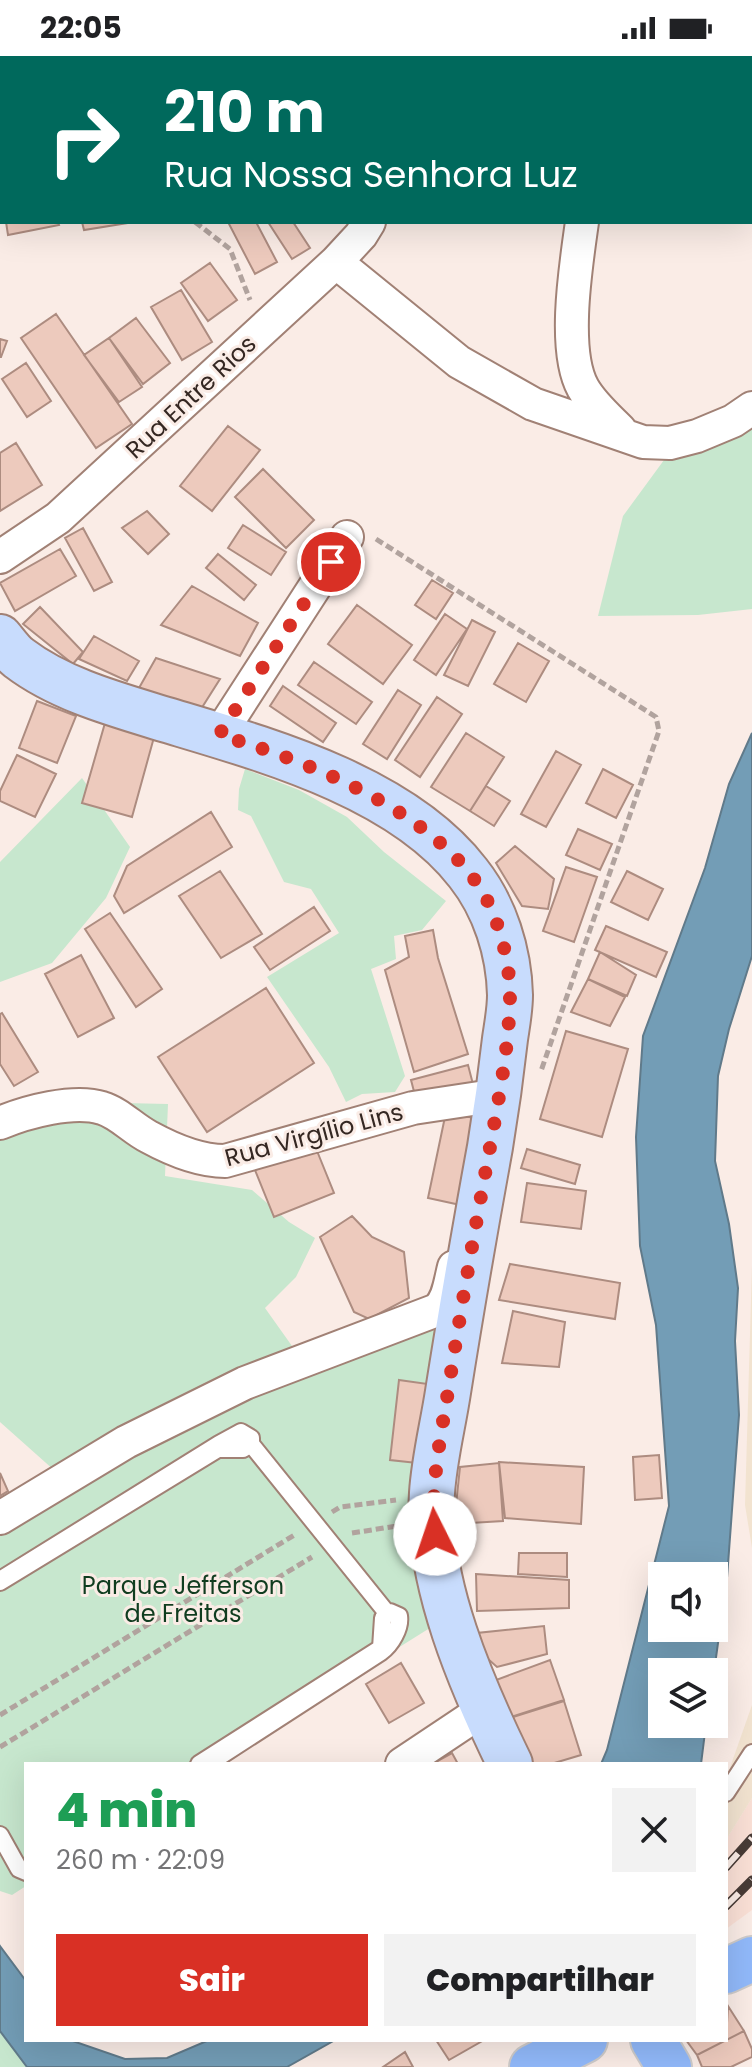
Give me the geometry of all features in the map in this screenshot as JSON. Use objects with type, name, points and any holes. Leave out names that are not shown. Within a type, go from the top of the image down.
[{"type":"main road","points":[[6,658],[135,710],[310,765],[429,831],[467,872],[488,903],[506,954],[510,997],[499,1095],[432,1508],[437,1565],[445,1600],[483,1710],[509,1762]]},
{"type":"main road","points":[[728,1970],[752,1959]]},
{"type":"main road","points":[[532,2067],[581,2042]]},
{"type":"main road","points":[[654,2042],[669,2067]]},
{"type":"street","name":"Rua Entre Rios","points":[[0,557],[58,518],[336,262],[368,224]]},
{"type":"street","points":[[582,224],[573,332],[576,372],[592,401],[625,435]]},
{"type":"street","points":[[336,262],[459,362],[533,404],[643,442],[670,443],[733,421],[752,408]]},
{"type":"street","points":[[219,735],[347,537]]},
{"type":"street","name":"Rua Virgílio Lins","points":[[0,1123],[35,1111],[93,1106],[105,1108],[149,1137],[195,1156],[225,1161],[413,1108],[499,1095]]},
{"type":"street","points":[[0,1518],[126,1442],[245,1383],[437,1310],[444,1305],[458,1249],[465,1240],[474,1237]]},
{"type":"street","points":[[405,1762],[483,1710]]},
{"type":"lane","points":[[0,1581],[218,1449],[243,1449],[251,1444],[387,1613]]},
{"type":"lane","points":[[202,1762],[381,1648],[383,1621],[387,1613]]},
{"type":"lane","points":[[211,1762],[386,1648],[400,1621],[397,1613],[387,1613]]},
{"type":"lane","points":[[728,1790],[752,1753]]},
{"type":"lane","points":[[0,1835],[24,1873]]},
{"type":"lane","points":[[0,1847],[16,1875],[24,1874]]},
{"type":"path","points":[[198,224],[230,249],[248,293],[256,337]]},
{"type":"path","points":[[347,537],[374,538],[656,717],[659,731],[539,1076],[499,1095]]},
{"type":"path","points":[[0,1715],[340,1507],[432,1508]]},
{"type":"path","points":[[0,1747],[354,1531],[432,1508]]},
{"type":"shaded area","points":[[752,1265],[752,1548],[745,1505]]},
{"type":"shaded area","points":[[752,1705],[752,1798],[728,1837],[728,1773]]},
{"type":"shaded area","points":[[752,1798],[752,1910],[728,1928],[728,1837]]},
{"type":"green space","points":[[752,411],[752,609],[698,615],[598,616],[623,516],[686,430]]},
{"type":"green space","points":[[245,769],[299,790],[347,817],[384,852],[446,901],[422,930],[394,936],[396,959],[371,969],[405,1076],[395,1092],[362,1094],[346,1102],[329,1067],[267,977],[339,933],[311,889],[284,882],[251,816],[238,810],[239,789]]},
{"type":"green space","points":[[82,778],[130,847],[106,898],[52,963],[0,982],[0,862]]},
{"type":"green space","points":[[34,1101],[168,1104],[165,1176],[252,1190],[289,1222],[315,1238],[296,1277],[265,1308],[292,1346],[55,1471],[0,1422],[0,1117]]},
{"type":"green space","name":"Parque Jefferson de Freitas","points":[[448,1320],[441,1621],[216,1762],[24,1762],[24,1887],[12,1895],[0,1891],[0,1534],[198,1415]]},
{"type":"green space","points":[[0,2031],[27,2067],[0,2067]]},
{"type":"water","points":[[752,733],[752,956],[718,1076],[715,1161],[729,1224],[738,1288],[735,1341],[739,1415],[728,1564],[728,1562],[655,1562],[669,1506],[656,1325],[640,1246],[636,1137],[643,1036],[705,868],[729,784]]},
{"type":"water","points":[[648,1589],[648,1642],[718,1642],[716,1658],[648,1658],[648,1738],[704,1738],[701,1762],[602,1762]]},
{"type":"water","points":[[0,1946],[24,1978],[24,2042],[76,2042],[125,2059],[167,2058],[204,2042],[331,2042],[287,2067],[27,2067],[0,2031]]},
{"type":"building","points":[[6,224],[59,225],[8,235]]},
{"type":"building","points":[[82,224],[122,224],[84,230]]},
{"type":"building","points":[[229,224],[257,224],[277,262],[255,274]]},
{"type":"building","points":[[269,224],[294,224],[310,248],[292,259]]},
{"type":"building","points":[[210,263],[237,300],[208,321],[181,283]]},
{"type":"building","points":[[181,290],[212,342],[182,360],[151,307]]},
{"type":"building","points":[[56,314],[132,424],[96,448],[21,338]]},
{"type":"building","points":[[136,318],[170,363],[143,384],[109,338]]},
{"type":"building","points":[[109,338],[142,387],[119,402],[84,355]]},
{"type":"building","points":[[0,339],[7,341],[1,357],[0,357]]},
{"type":"building","points":[[26,363],[51,401],[27,417],[2,379]]},
{"type":"building","points":[[228,426],[260,450],[212,511],[180,486]]},
{"type":"building","points":[[16,443],[42,485],[0,511],[0,453]]},
{"type":"building","points":[[263,469],[314,520],[286,548],[235,497]]},
{"type":"building","points":[[147,511],[169,534],[148,554],[122,528]]},
{"type":"building","points":[[243,525],[286,552],[271,575],[228,548]]},
{"type":"building","points":[[83,528],[112,582],[94,591],[65,538]]},
{"type":"building","points":[[60,549],[76,576],[15,611],[0,583]]},
{"type":"building","points":[[218,554],[256,585],[244,600],[206,568]]},
{"type":"building","points":[[432,580],[453,593],[436,619],[415,605]]},
{"type":"building","points":[[192,586],[258,623],[240,656],[161,625]]},
{"type":"building","points":[[357,605],[412,645],[383,684],[328,644]]},
{"type":"building","points":[[40,607],[83,652],[73,664],[23,624]]},
{"type":"building","points":[[445,614],[467,629],[436,675],[414,660]]},
{"type":"building","points":[[472,620],[495,632],[468,686],[444,675]]},
{"type":"building","points":[[94,636],[139,661],[127,681],[79,659]]},
{"type":"building","points":[[518,643],[549,661],[526,702],[494,684]]},
{"type":"building","points":[[156,658],[220,679],[201,709],[139,688]]},
{"type":"building","points":[[314,662],[372,702],[356,724],[298,685]]},
{"type":"building","points":[[283,686],[336,723],[323,742],[270,706]]},
{"type":"building","points":[[398,690],[421,705],[387,759],[363,744]]},
{"type":"building","points":[[437,697],[462,714],[420,777],[395,760]]},
{"type":"building","points":[[37,701],[76,716],[57,763],[19,748]]},
{"type":"building","points":[[107,716],[156,730],[132,817],[82,803]]},
{"type":"building","points":[[466,733],[504,757],[470,811],[431,787]]},
{"type":"building","points":[[556,751],[581,765],[546,827],[521,814]]},
{"type":"building","points":[[17,755],[56,774],[35,817],[0,801],[0,791]]},
{"type":"building","points":[[603,769],[633,785],[616,818],[586,803]]},
{"type":"building","points":[[486,786],[510,801],[494,826],[470,811]]},
{"type":"building","points":[[211,812],[232,847],[124,913],[114,896],[127,866]]},
{"type":"building","points":[[578,829],[612,844],[600,870],[566,855]]},
{"type":"building","points":[[515,846],[554,879],[548,909],[522,906],[496,863]]},
{"type":"building","points":[[566,867],[597,877],[574,942],[543,931]]},
{"type":"building","points":[[220,871],[262,934],[221,958],[179,896]]},
{"type":"building","points":[[627,871],[663,889],[648,920],[611,902]]},
{"type":"building","points":[[314,907],[330,931],[270,970],[254,947]]},
{"type":"building","points":[[110,913],[162,989],[136,1007],[85,929]]},
{"type":"building","points":[[606,926],[667,952],[656,977],[595,950]]},
{"type":"building","points":[[433,930],[438,958],[468,1054],[414,1072],[385,970],[409,957],[405,936]]},
{"type":"building","points":[[600,952],[636,975],[627,996],[588,979]]},
{"type":"building","points":[[81,955],[114,1018],[78,1037],[45,974]]},
{"type":"building","points":[[588,979],[625,997],[610,1026],[571,1012]]},
{"type":"building","points":[[266,988],[314,1063],[207,1132],[158,1057]]},
{"type":"building","points":[[2,1013],[38,1072],[14,1086],[0,1064]]},
{"type":"building","points":[[566,1031],[628,1049],[602,1137],[540,1119]]},
{"type":"building","points":[[468,1065],[474,1088],[417,1103],[411,1080]]},
{"type":"building","points":[[446,1112],[483,1120],[465,1206],[428,1198]]},
{"type":"building","points":[[315,1146],[334,1193],[274,1217],[255,1170]]},
{"type":"building","points":[[527,1149],[580,1165],[575,1184],[521,1168]]},
{"type":"building","points":[[527,1183],[586,1191],[581,1229],[521,1222]]},
{"type":"building","points":[[352,1216],[372,1237],[404,1252],[409,1298],[369,1319],[354,1312],[320,1237]]},
{"type":"building","points":[[510,1264],[620,1283],[615,1319],[499,1300]]},
{"type":"building","points":[[513,1311],[565,1322],[559,1367],[502,1363]]},
{"type":"building","points":[[399,1380],[435,1385],[426,1464],[390,1460]]},
{"type":"building","points":[[659,1455],[662,1498],[635,1500],[633,1457]]},
{"type":"building","points":[[499,1462],[584,1467],[581,1524],[505,1518]]},
{"type":"building","points":[[499,1463],[503,1521],[454,1524],[460,1467]]},
{"type":"building","points":[[0,1473],[8,1491],[0,1496]]},
{"type":"building","points":[[519,1553],[567,1553],[567,1577],[518,1574]]},
{"type":"building","points":[[476,1574],[569,1580],[569,1608],[477,1611]]},
{"type":"building","points":[[544,1626],[547,1654],[497,1667],[478,1650],[477,1633]]},
{"type":"building","points":[[550,1660],[564,1700],[511,1717],[496,1680]]},
{"type":"building","points":[[401,1663],[424,1703],[389,1723],[366,1684]]},
{"type":"building","points":[[564,1701],[581,1755],[558,1762],[526,1762],[513,1717]]},
{"type":"building","points":[[452,1753],[457,1762],[436,1762]]},
{"type":"building","points":[[728,2006],[744,2031],[728,2039]]},
{"type":"building","points":[[744,2031],[752,2057],[731,2067],[702,2067],[697,2055],[728,2042]]},
{"type":"building","points":[[437,2042],[480,2042],[449,2060]]},
{"type":"building","points":[[687,2042],[722,2042],[697,2055]]},
{"type":"building","points":[[405,2052],[413,2067],[383,2067]]},
{"type":"railway","points":[[728,1865],[752,1838]]},
{"type":"railway","points":[[728,1904],[752,1880]]},
{"type":"route","points":[[331,562],[219,735],[310,765],[429,831],[467,872],[488,903],[506,954],[510,997],[499,1095],[432,1494],[435,1534]]}]
